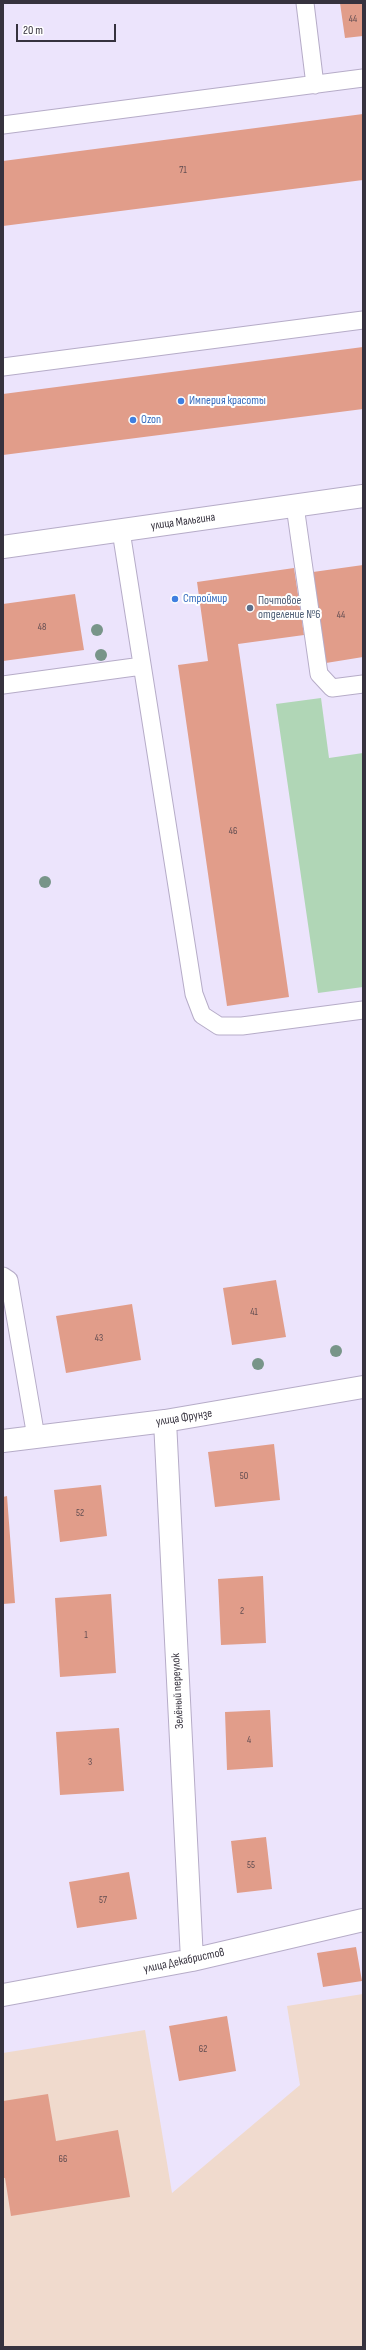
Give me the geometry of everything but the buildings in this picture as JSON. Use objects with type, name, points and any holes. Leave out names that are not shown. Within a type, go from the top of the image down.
[{"type":"street","name":"улица Мальгина","points":[[3,547],[363,496]]},
{"type":"street","name":"улица Фрунзе","points":[[3,1441],[165,1421],[363,1387]]},
{"type":"street","name":"Зелёный переулок","points":[[165,1421],[192,1960]]},
{"type":"street","name":"улица Декабристов","points":[[3,1995],[192,1960],[363,1920]]},
{"type":"lane","points":[[304,3],[315,85]]},
{"type":"lane","points":[[3,125],[363,78]]},
{"type":"lane","points":[[3,367],[363,320]]},
{"type":"lane","points":[[295,506],[319,674],[332,688],[363,684]]},
{"type":"lane","points":[[121,531],[194,994],[202,1015],[219,1026],[242,1026],[363,1010]]},
{"type":"lane","points":[[3,685],[142,666]]},
{"type":"lane","points":[[3,1276],[10,1280],[36,1437]]},
{"type":"shaded area","points":[[363,1994],[363,2347],[3,2347],[3,2053],[145,2030],[172,2193],[300,2085],[287,2006]]},
{"type":"green space","points":[[321,698],[329,758],[363,753],[363,987],[318,993],[276,704]]},
{"type":"place","name":"Империя красоты","points":[[181,401]]},
{"type":"place","name":"Ozon","points":[[133,420]]},
{"type":"place","name":"Строймир","points":[[175,599]]},
{"type":"place","name":"Почтовое отделение №6","points":[[250,608]]}]
